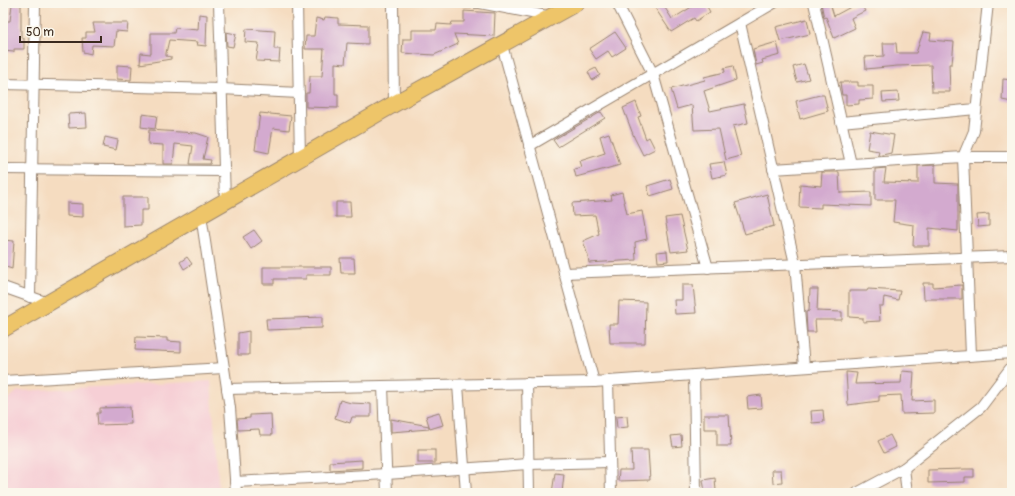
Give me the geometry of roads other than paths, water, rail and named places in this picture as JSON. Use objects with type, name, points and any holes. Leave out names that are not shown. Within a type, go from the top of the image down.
[{"type":"main road","points":[[3,329],[394,104],[576,3]]},
{"type":"street","points":[[30,297],[35,3]]},
{"type":"street","points":[[219,3],[225,201]]},
{"type":"street","points":[[297,3],[300,158]]},
{"type":"street","points":[[393,3],[394,104]]},
{"type":"street","points":[[466,3],[531,8],[552,17]]},
{"type":"street","points":[[617,3],[653,74],[708,268]]},
{"type":"street","points":[[530,146],[774,3]]},
{"type":"street","points":[[814,3],[851,164]]},
{"type":"street","points":[[971,355],[963,157],[974,131],[988,3]]},
{"type":"street","points":[[740,23],[795,264],[804,367]]},
{"type":"street","points":[[502,45],[594,382]]},
{"type":"street","points":[[3,84],[221,89],[299,93]]},
{"type":"street","points":[[841,122],[976,109]]},
{"type":"street","points":[[773,169],[963,157],[1012,157]]},
{"type":"street","points":[[3,170],[224,171]]},
{"type":"street","points":[[202,215],[228,390],[236,493]]},
{"type":"street","points":[[564,273],[1012,256]]},
{"type":"street","points":[[3,287],[48,303]]},
{"type":"street","points":[[228,390],[594,382],[1012,353]]},
{"type":"street","points":[[857,493],[904,468],[981,407],[1012,366]]},
{"type":"street","points":[[3,381],[224,368]]},
{"type":"street","points":[[694,375],[696,493]]},
{"type":"street","points":[[608,381],[611,493]]},
{"type":"street","points":[[527,383],[529,493]]},
{"type":"street","points":[[458,384],[466,493]]},
{"type":"street","points":[[383,386],[388,493]]},
{"type":"street","points":[[235,482],[387,474],[528,464],[610,462]]},
{"type":"street","points":[[904,468],[907,493]]}]
